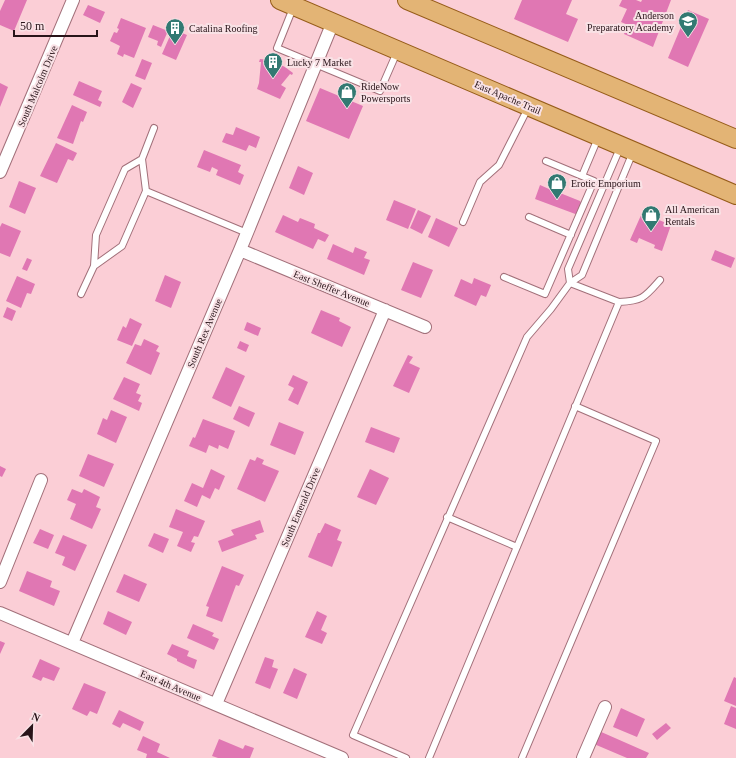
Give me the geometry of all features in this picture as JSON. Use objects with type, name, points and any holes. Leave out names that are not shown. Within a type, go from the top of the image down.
[{"type":"main road","points":[[408,0],[428,4],[736,139]]},
{"type":"main road","name":"East Apache Trail","points":[[287,3],[736,195]]},
{"type":"street","name":"South Malcolm Drive","points":[[0,172],[73,0]]},
{"type":"street","name":"South Rex Avenue","points":[[72,643],[240,250],[333,22]]},
{"type":"street","name":"East Sheffer Avenue","points":[[240,250],[425,327]]},
{"type":"street","name":"South Emerald Drive","points":[[216,704],[385,310]]},
{"type":"street","points":[[0,582],[41,480]]},
{"type":"street","name":"East 4th Avenue","points":[[0,613],[342,758]]},
{"type":"street","points":[[583,758],[605,707]]},
{"type":"lane","points":[[287,3],[277,48],[380,91],[398,50]]},
{"type":"lane","points":[[462,222],[480,182],[499,165],[528,106]]},
{"type":"lane","points":[[94,266],[122,246],[146,191],[142,159],[154,128]]},
{"type":"lane","points":[[582,176],[599,136]]},
{"type":"lane","points":[[570,283],[568,269],[627,149]]},
{"type":"lane","points":[[406,758],[353,735],[527,337],[551,309],[570,283],[582,275],[627,149]]},
{"type":"lane","points":[[81,294],[94,266],[96,235],[125,169],[142,159]]},
{"type":"lane","points":[[504,277],[545,294],[594,181],[546,161]]},
{"type":"lane","points":[[146,191],[247,233]]},
{"type":"lane","points":[[529,217],[571,235]]},
{"type":"lane","points":[[570,283],[619,302],[636,302],[648,293],[660,280]]},
{"type":"lane","points":[[429,758],[619,302]]},
{"type":"lane","points":[[522,758],[656,441],[575,406]]},
{"type":"lane","points":[[447,517],[517,547]]},
{"type":"building","points":[[5,0],[27,0],[14,31],[0,25],[0,11]]},
{"type":"building","points":[[522,0],[572,0],[566,14],[578,19],[568,42],[514,19]]},
{"type":"building","points":[[622,0],[636,0],[641,2],[642,0],[671,0],[653,47],[624,34],[628,25],[621,22],[627,9],[619,6]]},
{"type":"building","points":[[88,5],[105,12],[100,23],[83,15]]},
{"type":"building","name":"Anderson Preparatory Academy","points":[[688,10],[709,19],[688,67],[668,58]]},
{"type":"building","points":[[121,18],[146,28],[134,58],[124,54],[123,57],[117,54],[120,46],[110,41],[114,32],[117,33],[119,29],[117,28]]},
{"type":"building","points":[[153,25],[168,31],[161,47],[157,45],[158,41],[148,37]]},
{"type":"building","name":"Catalina Roofing","points":[[173,29],[187,35],[176,60],[162,54]]},
{"type":"building","points":[[142,59],[152,63],[145,80],[135,76]]},
{"type":"building","name":"Lucky 7 Market","points":[[260,59],[270,60],[285,67],[293,73],[292,75],[290,74],[281,85],[286,88],[280,99],[257,89],[259,83]]},
{"type":"building","points":[[79,81],[102,91],[98,100],[102,102],[100,107],[73,95]]},
{"type":"building","points":[[0,83],[8,87],[0,107]]},
{"type":"building","points":[[131,83],[142,88],[133,108],[122,102]]},
{"type":"building","points":[[320,88],[363,106],[349,139],[306,121]]},
{"type":"building","points":[[72,105],[87,112],[83,122],[81,121],[73,144],[57,138]]},
{"type":"building","points":[[236,127],[260,137],[256,148],[249,145],[246,151],[222,142],[226,133],[233,135]]},
{"type":"building","points":[[56,143],[77,153],[73,161],[68,159],[57,183],[40,176]]},
{"type":"building","points":[[204,150],[241,165],[238,172],[244,175],[240,185],[216,175],[218,170],[212,167],[210,172],[197,167]]},
{"type":"building","points":[[298,166],[313,173],[304,195],[289,188]]},
{"type":"building","points":[[19,181],[36,188],[25,214],[9,207]]},
{"type":"building","name":"Erotic Emporium","points":[[540,185],[549,189],[550,186],[556,189],[555,191],[580,201],[582,204],[578,215],[535,199]]},
{"type":"building","points":[[394,200],[416,209],[408,229],[386,220]]},
{"type":"building","points":[[418,210],[431,216],[422,234],[410,228]]},
{"type":"building","name":"All American Rentals","points":[[642,213],[671,225],[662,251],[654,248],[655,245],[639,238],[637,243],[630,240]]},
{"type":"building","points":[[283,215],[298,222],[300,218],[315,224],[314,228],[329,235],[325,242],[318,239],[313,249],[275,232]]},
{"type":"building","points":[[436,218],[458,228],[449,247],[428,237]]},
{"type":"building","points":[[2,223],[21,231],[10,257],[0,253],[0,227]]},
{"type":"building","points":[[333,244],[353,253],[355,247],[367,252],[364,258],[370,260],[364,275],[327,259]]},
{"type":"building","points":[[715,250],[735,258],[731,268],[711,260]]},
{"type":"building","points":[[27,258],[32,260],[27,271],[22,269]]},
{"type":"building","points":[[413,262],[433,270],[421,298],[401,290]]},
{"type":"building","points":[[165,275],[181,282],[171,308],[155,301]]},
{"type":"building","points":[[17,276],[35,284],[31,294],[27,293],[21,308],[6,301]]},
{"type":"building","points":[[474,278],[491,285],[486,297],[481,295],[476,306],[454,296],[461,279],[472,284]]},
{"type":"building","points":[[7,307],[16,311],[12,321],[3,317]]},
{"type":"building","points":[[321,310],[340,318],[339,321],[351,327],[342,347],[311,333]]},
{"type":"building","points":[[130,318],[142,324],[132,346],[117,340],[123,326],[126,328]]},
{"type":"building","points":[[247,322],[261,328],[258,336],[244,330]]},
{"type":"building","points":[[144,339],[159,346],[156,351],[160,353],[151,375],[126,363],[135,344],[141,346]]},
{"type":"building","points":[[240,341],[249,345],[246,352],[237,348]]},
{"type":"building","points":[[408,355],[413,357],[409,363],[420,368],[409,393],[393,386]]},
{"type":"building","points":[[226,367],[245,376],[231,407],[212,398]]},
{"type":"building","points":[[293,375],[308,382],[298,405],[288,400],[294,388],[288,385]]},
{"type":"building","points":[[124,377],[140,384],[136,393],[141,395],[138,401],[142,403],[139,411],[113,399]]},
{"type":"building","points":[[239,406],[255,413],[249,427],[233,419]]},
{"type":"building","points":[[111,410],[127,417],[116,443],[97,434],[103,418],[107,420]]},
{"type":"building","points":[[203,419],[235,431],[228,449],[219,445],[218,449],[209,445],[206,453],[189,446],[193,437],[195,438]]},
{"type":"building","points":[[279,422],[304,432],[295,455],[270,445]]},
{"type":"building","points":[[371,427],[400,438],[394,453],[365,442]]},
{"type":"building","points":[[88,454],[114,464],[104,487],[79,476]]},
{"type":"building","points":[[257,457],[264,460],[262,464],[279,471],[265,502],[237,489],[250,459],[255,461]]},
{"type":"building","points":[[0,466],[6,469],[2,477],[0,476]]},
{"type":"building","points":[[211,469],[225,476],[219,490],[215,488],[210,499],[202,495],[197,507],[184,501],[192,483],[203,488]]},
{"type":"building","points":[[370,469],[389,478],[376,505],[357,497]]},
{"type":"building","points":[[72,489],[82,493],[84,489],[100,497],[96,507],[101,509],[92,529],[70,519],[76,504],[67,500]]},
{"type":"building","points":[[176,509],[205,521],[198,537],[194,536],[191,542],[195,543],[191,552],[177,546],[183,532],[169,527]]},
{"type":"building","points":[[260,520],[264,532],[255,535],[257,539],[222,552],[218,541],[234,535],[231,530]]},
{"type":"building","points":[[325,523],[341,530],[337,540],[342,542],[332,567],[308,557],[318,533],[320,533]]},
{"type":"building","points":[[40,529],[54,535],[48,549],[33,543]]},
{"type":"building","points":[[154,533],[169,539],[163,553],[148,546]]},
{"type":"building","points":[[63,535],[87,545],[75,571],[62,565],[65,557],[55,553]]},
{"type":"building","points":[[222,566],[244,575],[239,586],[236,585],[222,622],[206,616],[209,607],[206,606]]},
{"type":"building","points":[[27,571],[52,581],[50,587],[60,591],[54,606],[19,591]]},
{"type":"building","points":[[124,574],[147,584],[139,602],[116,592]]},
{"type":"building","points":[[108,611],[132,622],[126,635],[103,624]]},
{"type":"building","points":[[317,611],[327,616],[321,630],[327,633],[322,644],[305,637]]},
{"type":"building","points":[[193,624],[214,633],[212,636],[219,639],[214,650],[187,638]]},
{"type":"building","points":[[0,641],[5,643],[0,654]]},
{"type":"building","points":[[172,644],[189,651],[187,656],[197,660],[194,669],[177,661],[177,659],[167,654]]},
{"type":"building","points":[[265,657],[274,660],[272,667],[278,669],[270,689],[255,683]]},
{"type":"building","points":[[40,659],[60,668],[54,681],[43,677],[41,681],[32,677]]},
{"type":"building","points":[[294,668],[307,674],[297,699],[283,693]]},
{"type":"building","points":[[734,677],[736,678],[736,706],[724,701]]},
{"type":"building","points":[[84,683],[106,692],[97,714],[90,711],[87,716],[72,709]]},
{"type":"building","points":[[731,706],[736,708],[736,729],[724,724]]},
{"type":"building","points":[[621,708],[645,719],[637,737],[613,727]]},
{"type":"building","points":[[119,710],[144,722],[140,731],[123,723],[120,728],[112,724]]},
{"type":"building","points":[[666,723],[671,728],[657,740],[652,734]]},
{"type":"building","points":[[599,731],[649,753],[646,758],[627,758],[594,744]]},
{"type":"building","points":[[143,736],[160,744],[157,752],[170,758],[146,758],[147,754],[137,750]]},
{"type":"building","points":[[219,739],[243,749],[245,745],[254,748],[250,758],[218,758],[212,756]]},
{"type":"place","name":"Anderson Preparatory Academy","points":[[688,38]]},
{"type":"place","name":"Catalina Roofing","points":[[175,45]]},
{"type":"place","name":"Lucky 7 Market","points":[[273,79]]},
{"type":"place","name":"RideNow Powersports","points":[[347,109]]},
{"type":"place","name":"Erotic Emporium","points":[[557,200]]},
{"type":"place","name":"All American Rentals","points":[[651,232]]}]
